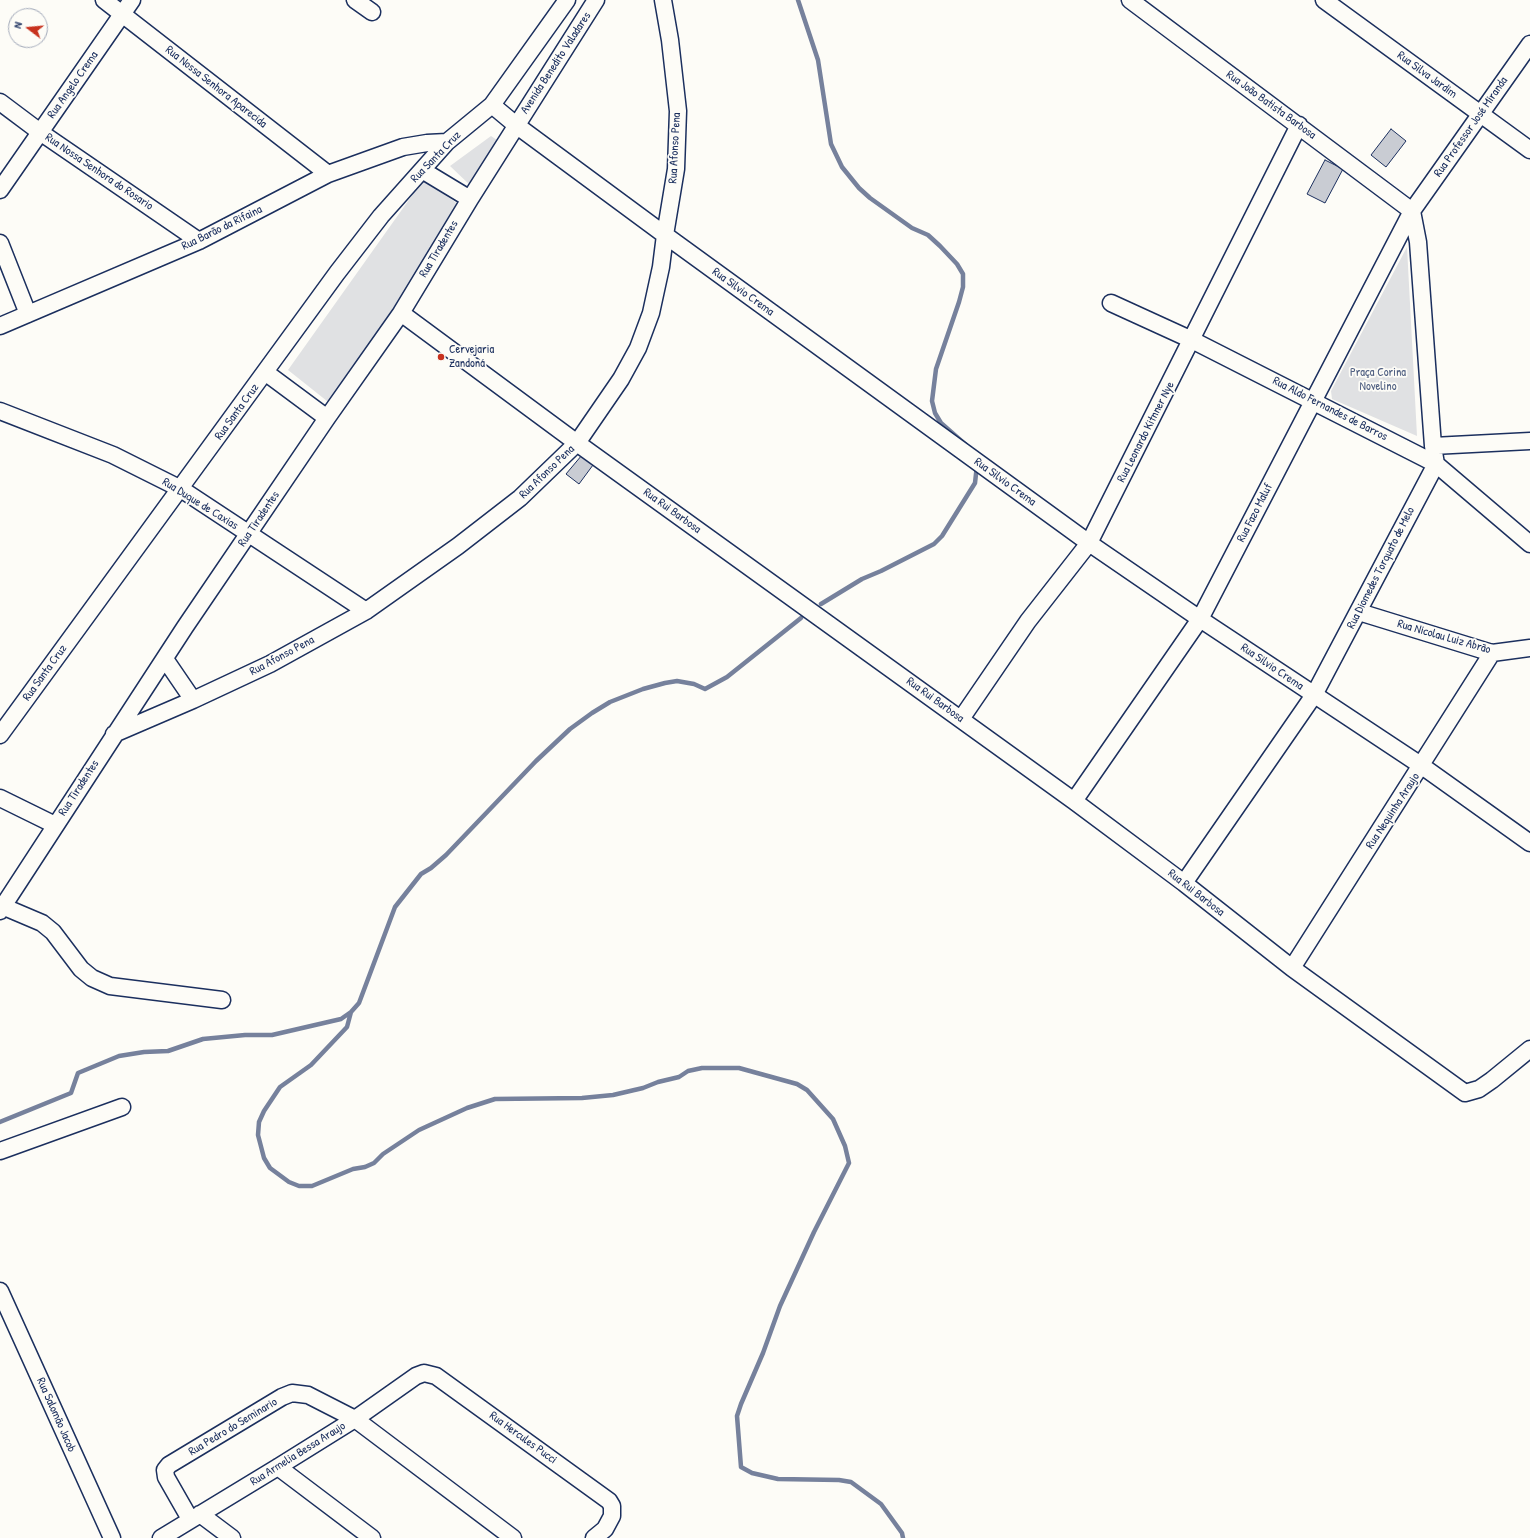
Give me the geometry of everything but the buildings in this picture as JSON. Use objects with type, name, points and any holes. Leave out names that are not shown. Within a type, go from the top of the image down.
[{"type":"street","name":"Rua Nossa Senhora Aparecida","points":[[104,0],[328,174]]},
{"type":"street","name":"Rua Angelo Crema","points":[[0,190],[132,0]]},
{"type":"street","points":[[355,0],[372,12]]},
{"type":"street","name":"Avenida Benedito Valadares","points":[[492,105],[567,0]]},
{"type":"street","name":"Avenida Benedito Valadares","points":[[516,125],[596,0]]},
{"type":"street","name":"Rua Afonso Pena","points":[[114,734],[193,700],[270,664],[366,611],[458,546],[520,498],[577,443],[621,379],[638,348],[651,313],[662,267],[665,235],[676,169],[678,111],[670,40],[663,0]]},
{"type":"street","name":"Rua João Batista Barbosa","points":[[1130,0],[1412,211]]},
{"type":"street","name":"Rua Silva Jardim","points":[[1324,0],[1530,150]]},
{"type":"street","name":"Rua Professor José Miranda","points":[[1412,211],[1530,44]]},
{"type":"street","name":"Rua Nossa Senhora do Rosario","points":[[0,102],[40,132],[199,241]]},
{"type":"street","name":"Rua Silvio Crema","points":[[492,105],[516,125],[665,235],[1089,543],[1200,619],[1422,766],[1530,843]]},
{"type":"street","name":"Rua Santa Cruz","points":[[0,735],[181,489],[337,273],[381,216],[447,142],[492,105]]},
{"type":"street","name":"Rua Tiradentes","points":[[1,908],[114,734],[327,418],[401,313],[516,125]]},
{"type":"street","name":"Rua Leonardo Kitnner Nye","points":[[962,719],[1028,621],[1089,543],[1299,125]]},
{"type":"street","name":"Rua Barão da Rifaina","points":[[0,326],[199,241],[328,174],[403,147],[426,143],[447,142]]},
{"type":"street","points":[[422,170],[470,199]]},
{"type":"street","points":[[1412,211],[1418,242],[1432,446],[1436,464]]},
{"type":"street","name":"Rua Fazo Maluf","points":[[1074,801],[1200,619],[1412,211]]},
{"type":"street","points":[[0,243],[28,314]]},
{"type":"street","name":"Rua Aldo Fernandes de Barros","points":[[1111,303],[1192,340],[1313,400],[1436,464],[1530,544]]},
{"type":"street","name":"Rua Rui Barbosa","points":[[401,313],[577,443],[1074,801],[1184,883],[1292,968],[1465,1093],[1479,1088],[1492,1080],[1530,1049]]},
{"type":"street","points":[[265,372],[327,418]]},
{"type":"street","name":"Rua Duque de Caxias","points":[[1,410],[113,455],[181,489],[248,535],[366,611]]},
{"type":"street","points":[[1432,446],[1530,441]]},
{"type":"street","name":"Rua Diomedes Torquato de Melo","points":[[1184,883],[1314,695],[1436,464]]},
{"type":"street","name":"Rua Nicolau Luiz Abrão","points":[[1359,612],[1492,653],[1530,648]]},
{"type":"street","name":"Rua Nequinha Araujo","points":[[1292,968],[1422,766],[1492,653]]},
{"type":"street","points":[[165,659],[193,700]]},
{"type":"street","points":[[0,798],[55,825]]},
{"type":"street","points":[[1,908],[42,923],[52,932],[81,969],[92,978],[110,986],[222,1000]]},
{"type":"street","points":[[0,1151],[122,1107]]},
{"type":"street","name":"Rua Salomão Jacob","points":[[0,1291],[112,1538]]},
{"type":"street","name":"Rua Armelia Bessa Araujo","points":[[161,1538],[355,1419],[416,1376],[424,1373],[436,1376]]},
{"type":"street","name":"Rua Hercules Pucci","points":[[436,1376],[609,1501],[612,1506],[612,1516],[605,1529],[594,1538]]},
{"type":"street","name":"Rua Pedro do Seminario","points":[[195,1517],[166,1477],[166,1470],[169,1465],[282,1397],[292,1393],[308,1395],[355,1419],[513,1538]]},
{"type":"street","points":[[278,1467],[372,1538]]},
{"type":"street","points":[[195,1517],[232,1538]]},
{"type":"green space","points":[[491,136],[500,142],[472,187],[450,166]]},
{"type":"green space","points":[[423,180],[461,206],[332,405],[288,370]]},
{"type":"green space","name":"Praça Corina Novelino","points":[[1407,247],[1417,436],[1332,399],[1331,391]]},
{"type":"waterway","points":[[798,0],[818,60],[831,144],[842,167],[859,188],[870,198],[912,228],[928,235],[957,264],[963,274],[963,287],[959,302],[936,369],[932,401],[935,413],[941,423],[966,445]]},
{"type":"waterway","points":[[821,604],[862,579],[934,544],[942,536],[975,483],[977,465]]},
{"type":"waterway","points":[[801,618],[727,677],[705,689],[694,684],[677,681],[643,689],[610,702],[570,729],[536,761],[446,855],[431,868],[421,874],[395,907],[359,1003],[351,1012],[347,1027],[311,1065],[280,1087],[264,1111],[259,1122],[258,1135],[264,1158],[270,1168],[289,1182],[299,1186],[312,1186],[353,1169],[365,1167],[374,1163],[383,1154],[419,1130],[467,1108],[495,1099],[582,1098],[613,1095],[643,1088],[658,1082],[679,1077],[688,1071],[702,1068],[739,1068],[797,1084],[807,1090],[833,1119],[845,1146],[849,1163],[814,1232],[780,1306],[763,1353],[741,1404],[737,1416],[741,1467],[752,1473],[778,1479],[839,1480],[851,1482],[881,1504],[902,1533],[903,1538]]},
{"type":"waterway","points":[[0,1122],[71,1093],[78,1073],[119,1056],[144,1052],[168,1051],[203,1039],[245,1035],[272,1035],[341,1019],[351,1012]]},
{"type":"place","name":"Cervejaria Zandoná","points":[[441,357]]}]
